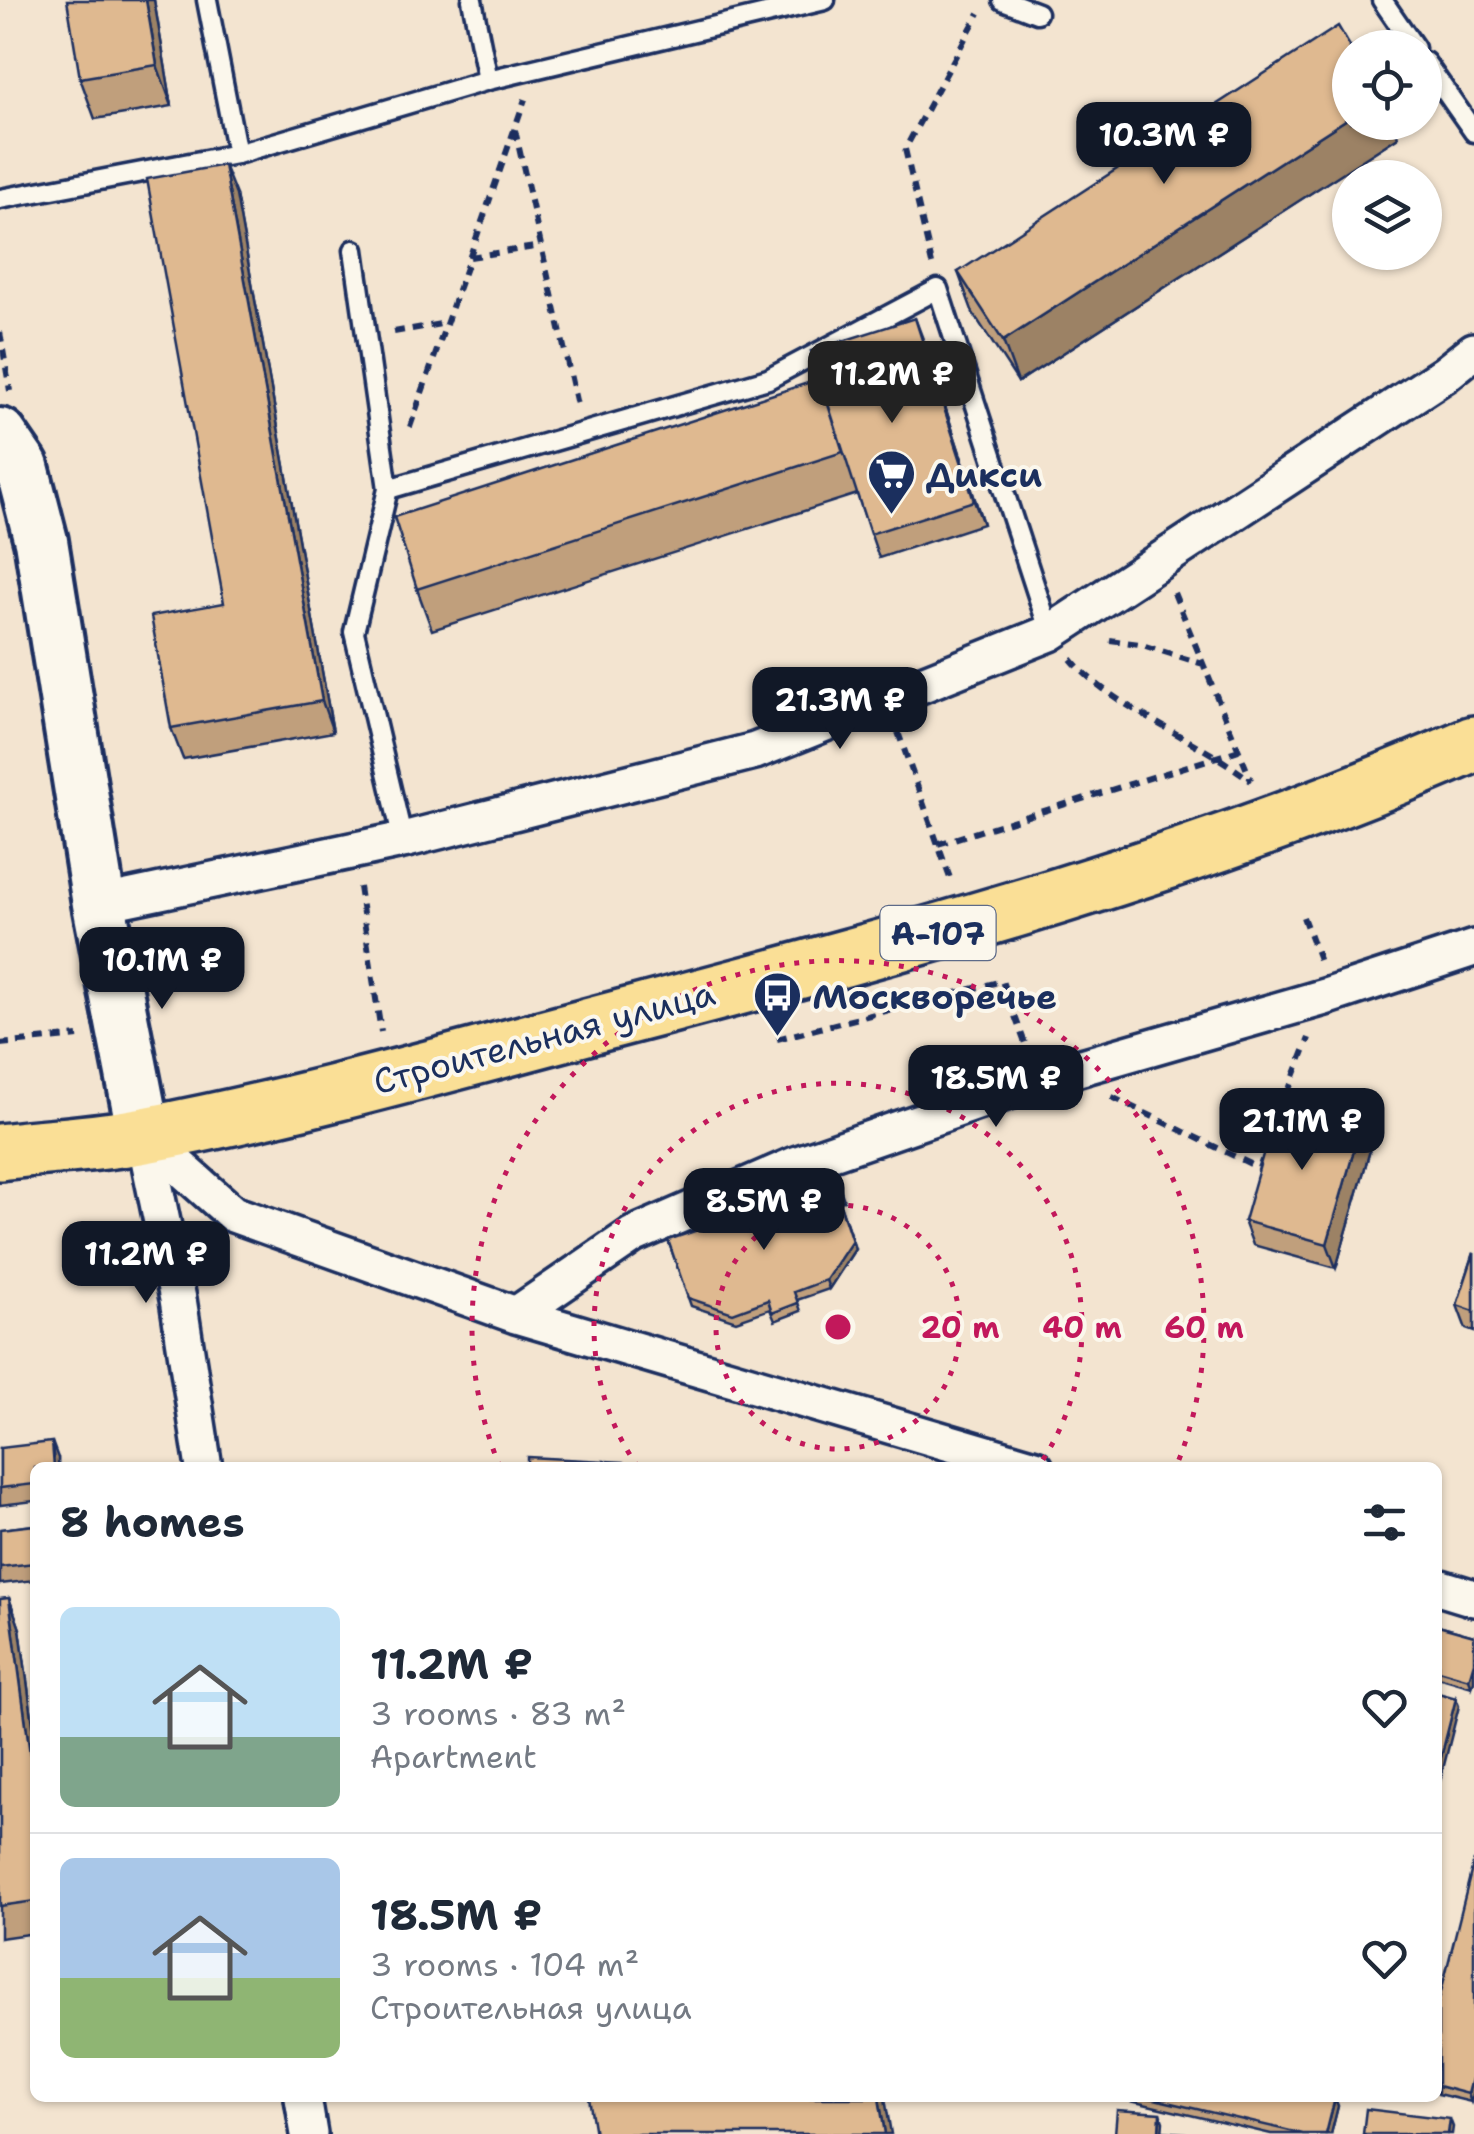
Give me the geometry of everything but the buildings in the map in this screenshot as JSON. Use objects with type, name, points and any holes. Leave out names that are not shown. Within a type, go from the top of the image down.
[{"type":"highway","name":"Строительная улица","points":[[0,1152],[144,1135],[388,1078],[885,948],[1089,888],[1340,803],[1474,744]]},
{"type":"street","points":[[100,904],[402,840],[755,750],[1050,633],[1445,374],[1474,351]]},
{"type":"street","points":[[0,436],[22,466],[41,540],[100,904],[178,1299],[203,1462]]},
{"type":"street","points":[[516,1315],[633,1235],[795,1165],[1323,980],[1474,948]]},
{"type":"street","points":[[144,1135],[234,1214],[516,1315],[1015,1462]]},
{"type":"street","points":[[1442,1588],[1474,1598]]},
{"type":"street","points":[[304,2102],[309,2134]]},
{"type":"lane","points":[[207,0],[238,154]]},
{"type":"lane","points":[[472,0],[488,80]]},
{"type":"lane","points":[[0,200],[238,154],[488,80],[825,0]]},
{"type":"lane","points":[[1004,0],[1037,13]]},
{"type":"lane","points":[[1382,0],[1403,30]]},
{"type":"lane","points":[[1442,86],[1474,132]]},
{"type":"lane","points":[[354,250],[388,489],[354,632],[402,840]]},
{"type":"lane","points":[[388,489],[768,378],[938,289],[1050,633]]},
{"type":"path","points":[[938,289],[905,148],[986,0]]},
{"type":"path","points":[[388,489],[536,68]]},
{"type":"path","points":[[514,128],[584,432]]},
{"type":"path","points":[[470,257],[541,246]]},
{"type":"path","points":[[366,336],[446,323]]},
{"type":"path","points":[[1050,633],[1088,679],[1220,756],[1252,781],[1160,560]]},
{"type":"path","points":[[1050,633],[1139,644],[1204,664]]},
{"type":"path","points":[[886,698],[938,844],[1239,750]]},
{"type":"path","points":[[353,851],[388,1078]]},
{"type":"path","points":[[1279,1117],[1323,980]]},
{"type":"path","points":[[777,1039],[1002,981],[1026,1046]]},
{"type":"path","points":[[0,1044],[123,1030]]},
{"type":"path","points":[[1061,1073],[1259,1168],[1266,1151]]},
{"type":"place","name":"Дикси","points":[[891,516]]},
{"type":"place","name":"Москворечье","points":[[777,1038]]}]
